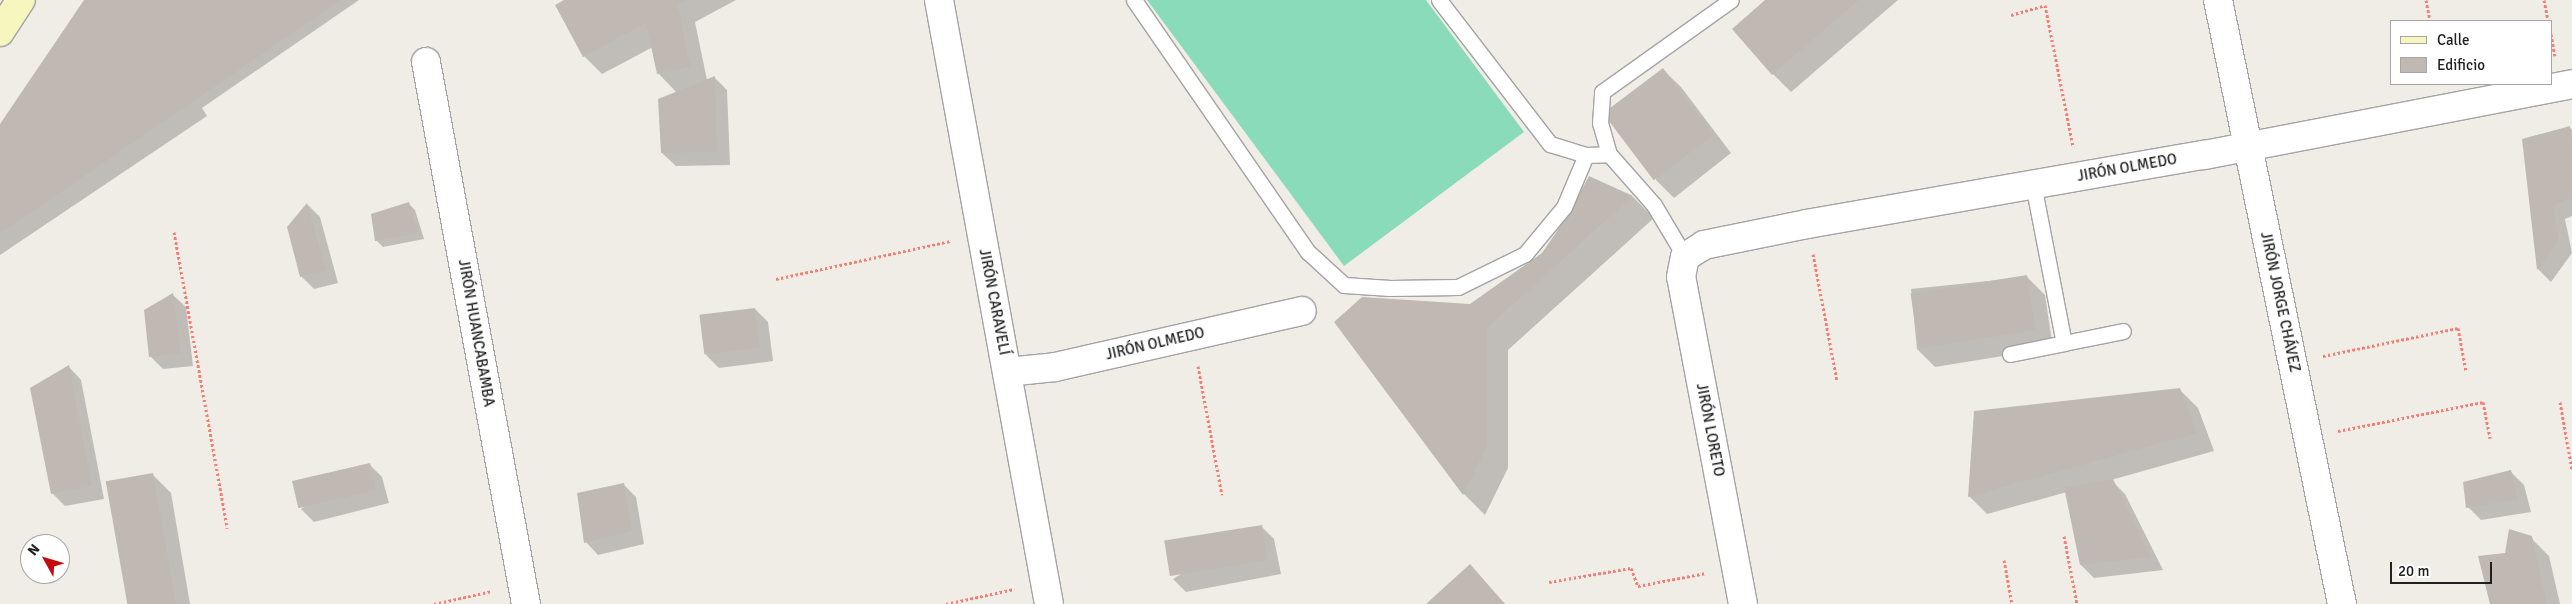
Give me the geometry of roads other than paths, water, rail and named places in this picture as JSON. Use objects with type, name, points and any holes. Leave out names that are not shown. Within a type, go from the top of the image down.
[{"type":"main road","points":[[0,32],[21,0]]},
{"type":"street","name":"JIRÓN CARAVELÍ","points":[[939,0],[1047,593]]},
{"type":"street","name":"JIRÓN JORGE CHÁVEZ","points":[[2218,0],[2342,604]]},
{"type":"street","name":"JIRÓN HUANCABAMBA","points":[[426,62],[524,594]]},
{"type":"street","name":"JIRÓN OLMEDO","points":[[1685,257],[1704,244],[1807,224],[2248,147],[2572,84]]},
{"type":"street","name":"JIRÓN LORETO","points":[[1685,257],[1680,278],[1743,604]]},
{"type":"street","name":"JIRÓN OLMEDO","points":[[1007,372],[1055,366],[1302,311]]},
{"type":"lane","points":[[1134,0],[1308,252],[1344,285],[1390,288],[1458,287],[1525,254],[1564,207],[1586,155]]},
{"type":"lane","points":[[1439,0],[1550,144],[1586,155],[1609,154]]},
{"type":"lane","points":[[1685,257],[1654,205],[1609,154],[1600,123],[1602,92],[1731,0]]},
{"type":"lane","points":[[2033,184],[2064,344]]},
{"type":"lane","points":[[2010,354],[2123,331]]}]
